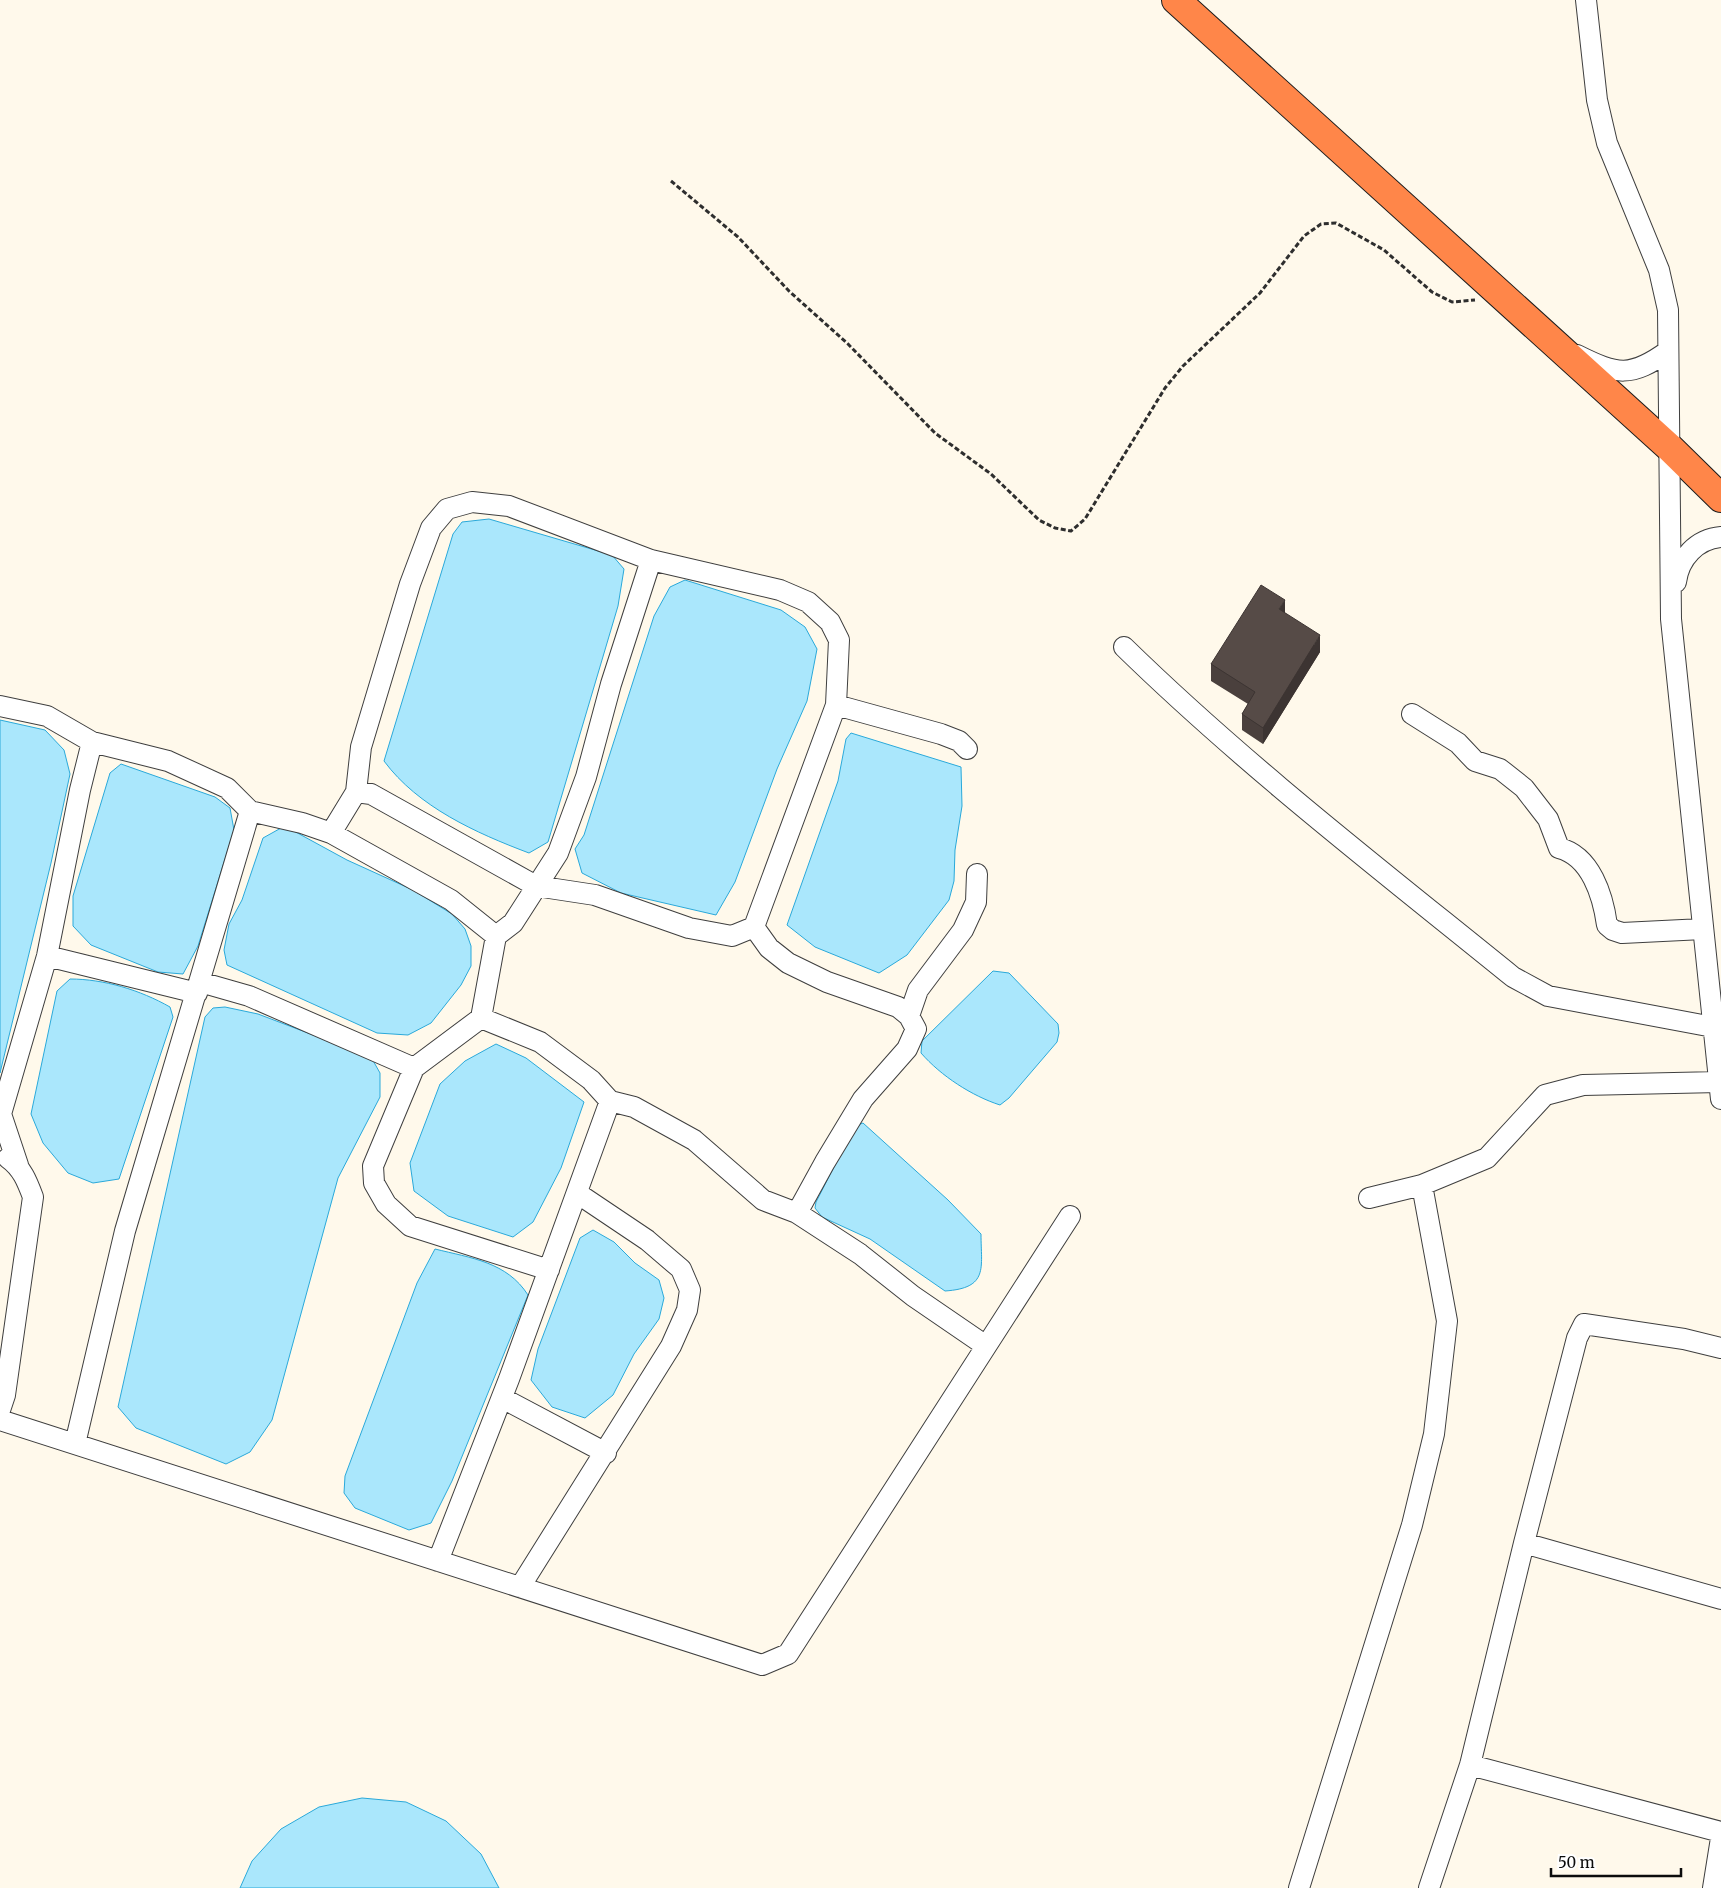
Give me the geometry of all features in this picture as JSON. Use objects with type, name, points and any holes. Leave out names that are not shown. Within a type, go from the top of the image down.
[{"type":"highway","points":[[1176,0],[1670,448],[1721,498]]},
{"type":"street","points":[[1369,1198],[1422,1186],[1488,1158],[1545,1095],[1583,1085],[1720,1090],[1671,619],[1668,310],[1659,270],[1607,143],[1597,100],[1586,0]]},
{"type":"street","points":[[1556,345],[1605,369],[1630,371],[1649,365],[1668,351]]},
{"type":"street","points":[[332,833],[356,792],[361,746],[410,584],[431,528],[447,509],[472,502],[509,506],[651,560],[780,590],[808,602],[830,622],[839,640],[836,705],[754,927],[732,936],[689,928],[595,895],[536,886],[371,794],[356,792]]},
{"type":"street","points":[[1671,619],[1677,574],[1685,556],[1699,544],[1721,537]]},
{"type":"street","points":[[549,1270],[410,1226],[386,1204],[374,1183],[373,1166],[414,1068],[481,1018],[496,936],[513,924],[558,853],[586,777],[612,684],[651,560]]},
{"type":"street","points":[[1124,648],[1188,710],[1259,771],[1513,977],[1548,996],[1713,1027]]},
{"type":"street","points":[[836,705],[941,734],[959,741],[967,749]]},
{"type":"street","points":[[0,706],[47,716],[92,742],[168,761],[227,788],[250,811],[302,823],[332,833],[451,900],[496,936]]},
{"type":"street","points":[[1412,714],[1458,743],[1475,761],[1500,769],[1524,788],[1548,819],[1559,848],[1566,850],[1585,865],[1595,880],[1605,911],[1606,925],[1622,933],[1703,928]]},
{"type":"street","points":[[0,1410],[5,1395],[33,1198],[18,1165],[1,1114],[46,956],[80,790],[92,742]]},
{"type":"street","points":[[75,1444],[125,1231],[250,811]]},
{"type":"street","points":[[909,1016],[918,990],[962,930],[976,902],[977,874]]},
{"type":"street","points":[[754,927],[769,948],[788,963],[827,982],[898,1007],[909,1016],[916,1029],[907,1049],[863,1099],[825,1162],[798,1213]]},
{"type":"street","points":[[46,956],[249,996],[414,1068]]},
{"type":"street","points":[[481,1018],[540,1042],[591,1080],[610,1101],[634,1107],[694,1140],[763,1200],[798,1213],[860,1254],[913,1296],[986,1346]]},
{"type":"street","points":[[438,1561],[502,1398],[610,1101]]},
{"type":"street","points":[[0,1152],[18,1165]]},
{"type":"street","points":[[1299,1888],[1412,1525],[1434,1434],[1447,1321],[1422,1186]]},
{"type":"street","points":[[520,1588],[671,1346],[687,1310],[690,1290],[681,1269],[647,1240],[577,1193]]},
{"type":"street","points":[[0,1420],[762,1665],[788,1654],[1070,1216]]},
{"type":"street","points":[[1429,1888],[1470,1765],[1524,1543],[1577,1338],[1584,1324],[1684,1339],[1721,1348]]},
{"type":"street","points":[[502,1398],[606,1453]]},
{"type":"street","points":[[1524,1543],[1721,1599]]},
{"type":"street","points":[[1470,1765],[1721,1832]]},
{"type":"street","points":[[1713,1888],[1721,1838]]},
{"type":"path","points":[[671,181],[738,237],[789,291],[848,344],[934,433],[991,474],[1039,520],[1055,528],[1070,531],[1085,518],[1165,388],[1183,366],[1260,292],[1304,236],[1321,224],[1336,223],[1384,250],[1432,292],[1452,302],[1472,302],[1495,289]]},
{"type":"water","points":[[489,519],[612,555],[624,569],[618,606],[548,842],[529,853],[489,837],[449,817],[414,792],[384,761],[453,534],[462,522]]},
{"type":"water","points":[[685,580],[781,610],[805,627],[817,649],[807,701],[777,769],[735,882],[716,915],[621,893],[582,873],[575,849],[584,835],[654,616],[670,587]]},
{"type":"water","points":[[0,720],[45,730],[64,750],[70,774],[51,863],[0,1073]]},
{"type":"water","points":[[851,733],[961,767],[962,806],[955,850],[954,881],[949,900],[907,955],[879,973],[815,947],[787,925],[838,781],[846,739]]},
{"type":"water","points":[[121,764],[215,797],[230,808],[234,830],[198,946],[183,974],[158,972],[91,945],[73,926],[73,896],[110,773]]},
{"type":"water","points":[[281,828],[292,830],[347,860],[413,890],[452,914],[465,929],[471,946],[471,966],[461,985],[431,1023],[408,1035],[377,1033],[227,965],[224,950],[229,924],[242,900],[263,838]]},
{"type":"water","points":[[993,971],[1009,973],[1058,1024],[1059,1033],[1057,1042],[1009,1098],[1000,1105],[968,1091],[938,1070],[921,1053],[922,1041]]},
{"type":"water","points":[[70,979],[109,983],[146,995],[170,1007],[173,1017],[119,1179],[93,1183],[68,1173],[43,1143],[31,1114],[57,991]]},
{"type":"water","points":[[225,1007],[258,1014],[371,1057],[380,1073],[380,1097],[338,1178],[272,1420],[250,1452],[226,1464],[136,1428],[118,1407],[205,1017],[213,1008]]},
{"type":"water","points":[[496,1044],[526,1058],[584,1102],[561,1168],[533,1222],[513,1237],[448,1216],[414,1191],[410,1163],[440,1084],[465,1061]]},
{"type":"water","points":[[863,1123],[948,1200],[981,1234],[982,1257],[980,1274],[976,1281],[969,1286],[945,1291],[870,1239],[822,1217],[815,1208],[816,1202],[855,1126]]},
{"type":"water","points":[[593,1230],[614,1242],[635,1263],[659,1280],[664,1298],[659,1319],[634,1354],[613,1395],[585,1418],[552,1407],[531,1380],[538,1349],[580,1238]]},
{"type":"water","points":[[435,1249],[475,1259],[499,1268],[510,1275],[528,1295],[452,1481],[431,1523],[409,1530],[355,1508],[344,1493],[345,1476],[417,1283]]},
{"type":"water","points":[[362,1798],[406,1802],[446,1821],[481,1854],[499,1888],[240,1888],[252,1861],[281,1829],[319,1807]]},
{"type":"building","points":[[1261,585],[1285,600],[1279,609],[1320,635],[1263,728],[1242,714],[1255,692],[1211,664]]}]
